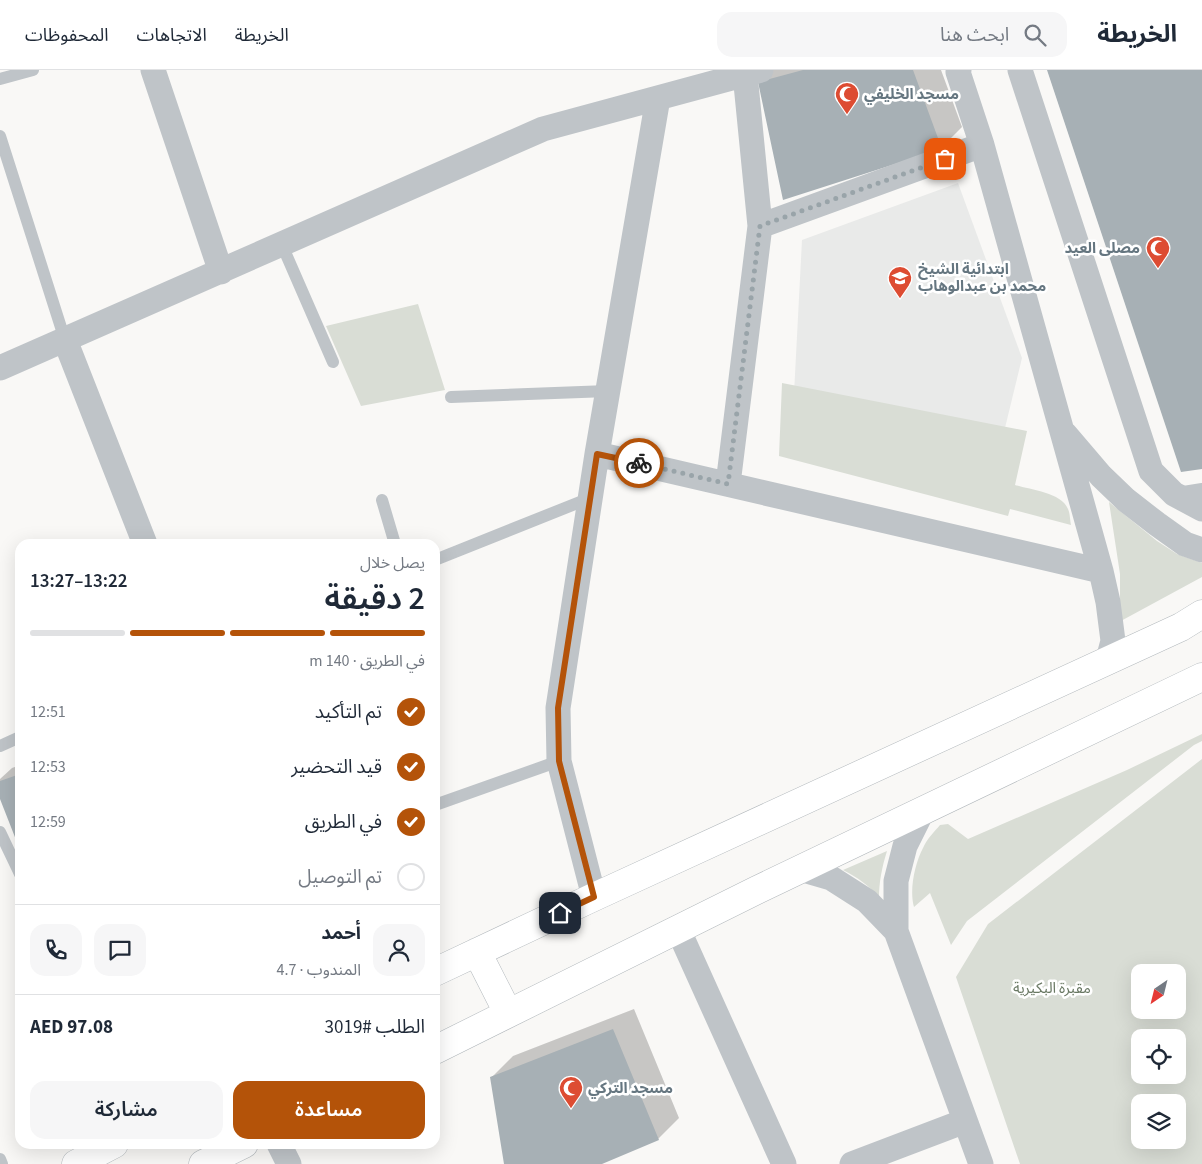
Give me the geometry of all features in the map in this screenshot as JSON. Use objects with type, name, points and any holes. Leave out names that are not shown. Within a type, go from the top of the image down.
[{"type":"street","points":[[152,70],[221,272]]},
{"type":"street","points":[[959,70],[958,72],[982,145],[1101,571],[1108,602],[1113,641],[1108,660]]},
{"type":"street","points":[[1020,70],[1151,471],[1174,494],[1202,509]]},
{"type":"street","points":[[0,368],[543,130],[753,72],[760,226],[728,484]]},
{"type":"street","points":[[594,897],[559,761],[558,708],[597,454],[658,98]]},
{"type":"street","points":[[760,226],[982,145]]},
{"type":"street","points":[[65,340],[143,539]]},
{"type":"street","points":[[1061,429],[1101,476],[1126,500],[1185,544],[1202,550]]},
{"type":"street","points":[[597,454],[1101,571]]},
{"type":"street","points":[[440,970],[1181,626],[1202,614]]},
{"type":"street","points":[[440,1048],[800,869],[1202,677]]},
{"type":"street","points":[[923,810],[906,846],[896,881],[896,932],[981,1164]]},
{"type":"street","points":[[800,869],[831,878],[860,897],[896,932]]},
{"type":"street","points":[[678,929],[784,1164]]},
{"type":"street","points":[[477,952],[508,1014]]},
{"type":"street","points":[[852,1164],[965,1121]]},
{"type":"street","points":[[76,1164],[104,1149]]},
{"type":"street","points":[[203,1164],[234,1149]]},
{"type":"street","points":[[282,1149],[289,1164]]},
{"type":"lane","points":[[0,79],[33,70]]},
{"type":"lane","points":[[0,136],[65,340]]},
{"type":"lane","points":[[282,245],[333,362]]},
{"type":"lane","points":[[451,397],[608,391]]},
{"type":"lane","points":[[1174,494],[1202,489]]},
{"type":"lane","points":[[440,558],[590,498]]},
{"type":"lane","points":[[382,500],[394,539]]},
{"type":"lane","points":[[0,746],[15,739]]},
{"type":"lane","points":[[440,804],[559,761]]},
{"type":"lane","points":[[0,832],[15,864]]},
{"type":"lane","points":[[0,1159],[2,1164]]},
{"type":"shaded area","name":"ابتدائية الشيخ محمد بن عبدالوهاب","points":[[958,183],[1022,358],[1004,432],[794,394],[802,240]]},
{"type":"green space","points":[[418,304],[445,390],[361,406],[326,326]]},
{"type":"green space","points":[[782,383],[1027,431],[1015,485],[1044,492],[1059,499],[1068,509],[1071,525],[1010,509],[1008,516],[779,456]]},
{"type":"green space","points":[[1109,502],[1157,541],[1177,554],[1202,563],[1202,577],[1119,622],[1120,574]]},
{"type":"green space","points":[[1202,734],[1202,741],[1194,745],[967,921],[951,945],[930,893],[914,907],[912,893],[920,854],[926,842],[940,825],[948,824],[968,839],[1127,770]]},
{"type":"green space","name":"مقبرة البكيرية","points":[[1202,759],[1202,1164],[1020,1164],[956,977],[988,924]]},
{"type":"green space","points":[[887,851],[881,874],[879,898],[863,882],[843,870]]},
{"type":"building","name":"مسجد الخليفي","points":[[803,70],[913,70],[942,149],[783,200],[758,82]]},
{"type":"building","name":"مصلى العيد","points":[[1047,70],[1202,70],[1202,469],[1181,472]]},
{"type":"building","points":[[15,776],[15,837],[0,799],[0,781]]},
{"type":"building","name":"مسجد التركي","points":[[613,1029],[659,1140],[602,1164],[504,1164],[490,1077]]},
{"type":"way so far","points":[[639,463],[728,484],[760,226],[945,159]]},
{"type":"place","name":"مسجد الخليفي","points":[[847,115]]},
{"type":"place","name":"مصلى العيد","points":[[1158,269]]},
{"type":"place","name":"ابتدائية الشيخ محمد بن عبدالوهاب","points":[[900,299]]},
{"type":"place","name":"مسجد التركي","points":[[571,1109]]},
{"type":"route","points":[[560,913],[594,897],[559,761],[558,708],[597,454],[639,463]]}]
